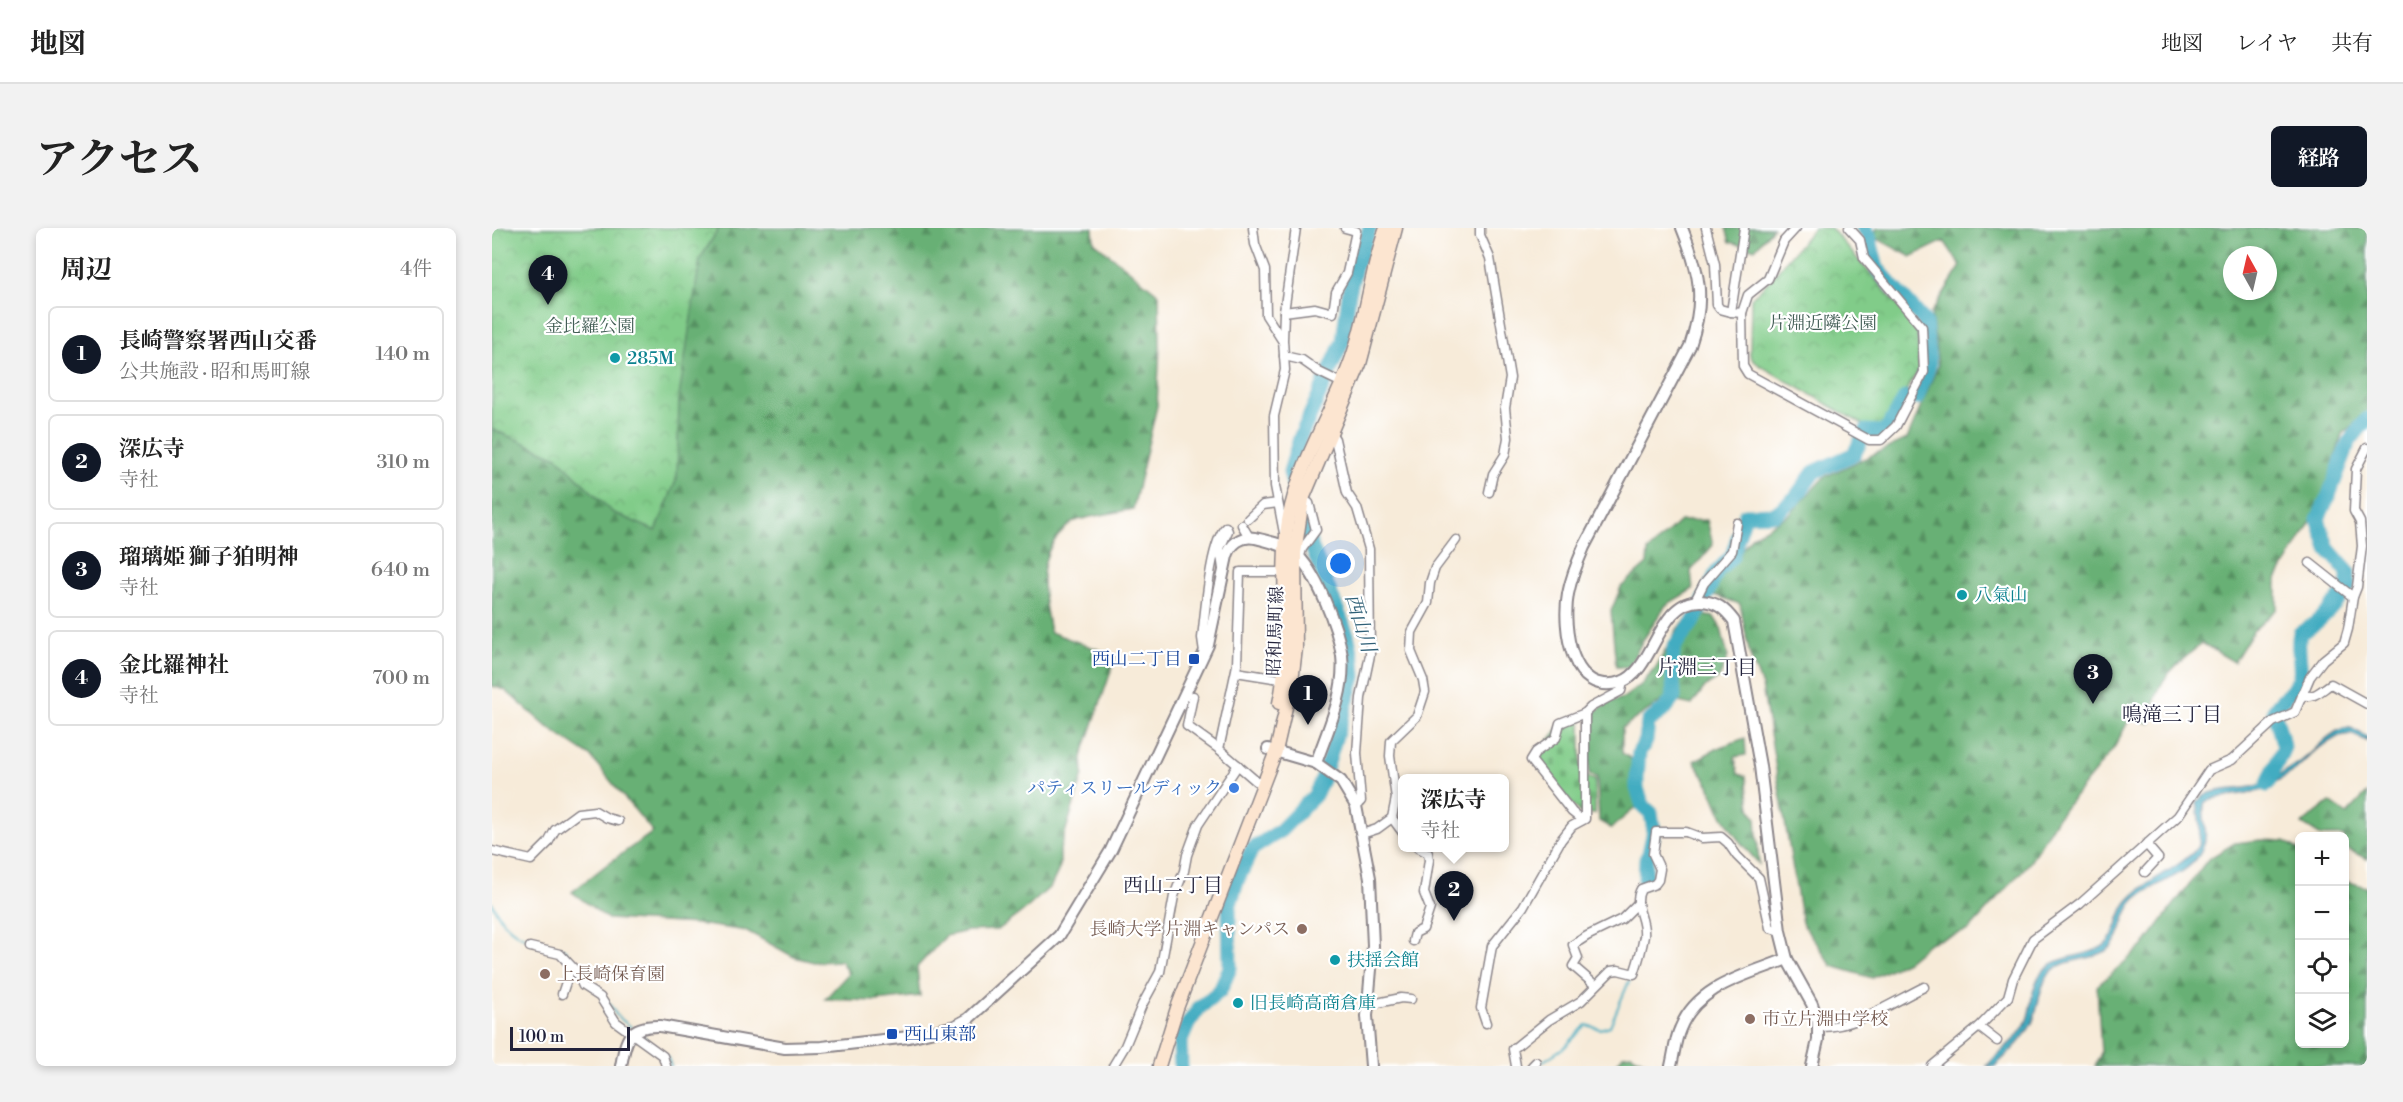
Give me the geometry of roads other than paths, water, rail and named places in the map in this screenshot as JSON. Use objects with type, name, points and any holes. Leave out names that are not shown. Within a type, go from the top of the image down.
[{"type":"main road","name":"昭和馬町線","points":[[1296,550],[1287,524],[1326,429],[1354,352],[1386,228]]},
{"type":"main road","name":"昭和馬町線","points":[[1342,383],[1368,338],[1396,228]]},
{"type":"main road","name":"昭和馬町線","points":[[1151,1066],[1169,1004],[1272,750],[1288,680],[1290,572],[1296,550],[1303,483]]},
{"type":"main road","name":"昭和馬町線","points":[[1159,1066],[1177,1008],[1259,783]]},
{"type":"street","points":[[1252,228],[1255,244],[1265,270],[1266,315],[1283,340]]},
{"type":"street","points":[[1296,228],[1284,312],[1282,385],[1274,416],[1275,486],[1278,503],[1296,550],[1307,567],[1333,622],[1342,658],[1341,685],[1335,710],[1316,763]]},
{"type":"street","points":[[1284,312],[1315,308],[1333,313],[1336,292],[1347,273],[1356,231],[1345,228]]},
{"type":"street","points":[[1480,228],[1480,235],[1490,256],[1510,378],[1505,408],[1508,438],[1505,455],[1493,474],[1489,492]]},
{"type":"street","points":[[1682,228],[1696,267],[1700,290],[1698,323],[1690,345],[1584,547],[1572,576],[1565,617],[1574,661],[1582,673],[1594,682],[1610,684],[1623,681],[1635,672],[1669,618],[1681,607],[1695,601],[1709,602],[1725,609],[1734,621],[1760,766],[1780,931],[1787,959],[1816,1012],[1819,1027],[1816,1057],[1812,1066]]},
{"type":"street","points":[[1706,228],[1715,264],[1717,305],[1720,309],[1742,312]]},
{"type":"street","points":[[1731,312],[1743,228]]},
{"type":"street","points":[[1796,228],[1784,241],[1768,279],[1748,295],[1742,312],[1743,366],[1748,374],[1869,440],[1881,440],[1896,426],[1924,372],[1922,327],[1864,258],[1860,240],[1849,228]]},
{"type":"street","points":[[1284,356],[1302,360],[1321,374],[1342,383]]},
{"type":"street","points":[[1326,429],[1335,439],[1347,493],[1357,508],[1369,549],[1370,655],[1361,698],[1357,753],[1361,801],[1356,806]]},
{"type":"street","points":[[2357,587],[2362,546],[2360,522],[2354,511],[2356,468],[2367,448]]},
{"type":"street","points":[[1296,550],[1316,530],[1309,503],[1303,499]]},
{"type":"street","points":[[1249,537],[1245,522],[1263,505],[1278,503]]},
{"type":"street","points":[[1695,601],[1704,583],[1732,551],[1737,523]]},
{"type":"street","points":[[1204,653],[1202,638],[1215,549],[1226,526],[1228,531],[1220,550],[1223,570]]},
{"type":"street","points":[[621,1066],[627,1040],[632,1032],[646,1026],[660,1026],[785,1048],[822,1047],[909,1036],[955,1026],[968,1019],[1059,936],[1111,850],[1212,633],[1223,570],[1232,545],[1249,537],[1296,550]]},
{"type":"street","points":[[1362,834],[1392,818],[1396,798],[1390,756],[1391,741],[1417,716],[1425,692],[1424,680],[1411,651],[1412,632],[1428,603],[1430,583],[1435,568],[1456,540]]},
{"type":"street","points":[[2310,563],[2348,593]]},
{"type":"street","points":[[1219,749],[1236,672],[1240,624],[1240,572],[1290,572]]},
{"type":"street","points":[[2348,593],[2357,587],[2367,585]]},
{"type":"street","points":[[1932,1066],[1979,1027],[2008,997],[2013,979],[2033,939],[2080,904],[2178,816],[2209,770],[2232,760],[2276,721],[2295,712],[2310,677],[2324,660],[2344,643],[2348,629],[2348,593]]},
{"type":"street","points":[[1236,672],[1288,680]]},
{"type":"street","points":[[1582,820],[1572,812],[1531,760],[1536,752],[1556,738],[1560,723],[1585,713],[1591,706],[1621,691],[1623,681]]},
{"type":"street","points":[[2302,695],[2309,698],[2331,684],[2367,704]]},
{"type":"street","points":[[1193,696],[1187,726],[1219,749],[1259,783]]},
{"type":"street","points":[[1486,1023],[1481,1008],[1492,946],[1528,898],[1561,840],[1572,826],[1585,819],[1585,713]]},
{"type":"street","points":[[1272,750],[1316,763],[1341,781],[1356,806],[1370,878],[1373,946],[1368,1005],[1371,1066]]},
{"type":"street","points":[[1113,1066],[1160,972],[1174,896],[1198,825],[1238,765]]},
{"type":"street","points":[[492,851],[531,860],[548,843],[555,830],[578,813],[595,811],[618,821]]},
{"type":"street","points":[[1392,818],[1398,826]]},
{"type":"street","points":[[1595,985],[1573,966],[1578,958],[1573,945],[1622,919],[1636,905],[1641,889],[1644,886],[1655,884],[1658,880],[1660,869],[1653,854],[1656,832],[1686,832],[1702,838],[1721,837],[1759,878],[1770,928],[1780,931]]},
{"type":"street","points":[[2145,872],[2158,858],[2146,844]]},
{"type":"street","points":[[1413,941],[1415,933],[1424,929],[1430,908],[1424,893],[1430,860],[1426,852]]},
{"type":"street","points":[[1516,1066],[1513,1049],[1555,1016],[1581,1000],[1611,971],[1618,970],[1635,974],[1644,934],[1641,914],[1636,905]]},
{"type":"street","points":[[530,947],[560,954],[576,971],[583,986],[600,997],[616,1022],[663,1056],[666,1066]]},
{"type":"street","points":[[1671,1066],[1680,1029],[1690,1010],[1702,996],[1714,988],[1787,959]]},
{"type":"street","points":[[562,994],[571,967]]},
{"type":"street","points":[[1819,1027],[1834,1028],[1859,1020],[1924,987]]},
{"type":"street","points":[[1368,1005],[1401,998],[1411,999]]},
{"type":"street","points":[[1979,1027],[1996,1041]]},
{"type":"water","points":[[2344,728],[2351,728],[2367,737],[2367,741],[2351,734],[2339,736],[2317,749],[2293,772],[2260,791],[2205,802],[2205,839],[2199,855],[2178,874],[2136,899],[2128,911],[2117,939],[2107,950],[2069,962],[2049,974],[2043,985],[2033,1021],[2025,1034],[1995,1066],[1987,1066],[2025,1025],[2035,986],[2044,970],[2058,961],[2089,953],[2108,942],[2127,902],[2143,887],[2182,862],[2199,846],[2200,826],[2197,802],[2210,793],[2251,787],[2269,780],[2306,758],[2331,735]]},
{"type":"waterway","name":"西山川","points":[[1181,1066],[1180,1043],[1188,1024],[1199,1008],[1220,991],[1230,968],[1229,907],[1238,879],[1252,849],[1280,831],[1315,795],[1323,778],[1354,677],[1347,634],[1306,533],[1290,472],[1300,438],[1343,341],[1349,293],[1355,268],[1370,228]]},
{"type":"waterway","points":[[1645,881],[1646,859],[1654,831],[1651,813],[1643,806],[1637,788],[1639,752],[1646,741],[1648,722],[1665,709],[1674,697],[1672,662],[1674,647],[1695,619],[1717,572],[1732,556],[1745,515],[1775,514],[1795,498],[1814,472],[1854,454],[1866,431],[1882,432],[1889,426],[1905,398],[1917,398],[1929,365],[1925,322],[1877,268],[1869,236],[1863,228]]},
{"type":"waterway","points":[[2267,785],[2284,747],[2274,711],[2296,686],[2300,676],[2300,633],[2321,619],[2348,587],[2348,572],[2328,549],[2318,519],[2349,442],[2367,419]]},
{"type":"waterway","points":[[492,903],[498,915],[513,931],[532,940],[566,950],[570,961]]},
{"type":"waterway","points":[[578,969],[584,974]]},
{"type":"waterway","points":[[1539,1064],[1566,1046],[1586,1025],[1600,1029],[1610,1026],[1630,979]]},
{"type":"waterway","points":[[594,987],[603,994],[617,1016],[631,1027]]},
{"type":"waterway","points":[[640,1034],[654,1045]]},
{"type":"waterway","points":[[667,1056],[671,1066]]},
{"type":"place","name":"金比羅神社","points":[[548,305]]},
{"type":"place","name":"285M","points":[[615,358]]},
{"type":"place","name":"八氣山","points":[[1962,595]]},
{"type":"place","name":"西山二丁目","points":[[1194,659]]},
{"type":"place","name":"瑠璃姫 獅子狛明神","points":[[2093,704]]},
{"type":"place","name":"長崎警察署西山交番","points":[[1308,725]]},
{"type":"place","name":"パティスリールディック","points":[[1234,788]]},
{"type":"place","name":"深広寺","points":[[1454,921]]},
{"type":"place","name":"長崎大学 片淵キャンパス","points":[[1302,929]]},
{"type":"place","name":"扶揺会館","points":[[1335,960]]},
{"type":"place","name":"上長崎保育園","points":[[545,974]]},
{"type":"place","name":"旧長崎高商倉庫","points":[[1238,1003]]},
{"type":"place","name":"市立片淵中学校","points":[[1750,1019]]},
{"type":"place","name":"西山東部","points":[[892,1034]]},
{"type":"district","name":"片淵三丁目","points":[[1707,667]]},
{"type":"district","name":"鳴滝三丁目","points":[[2172,714]]},
{"type":"district","name":"西山二丁目","points":[[1173,885]]},
{"type":"park label","name":"片淵近隣公園","points":[[1823,323]]},
{"type":"park label","name":"金比羅公園","points":[[590,326]]}]
